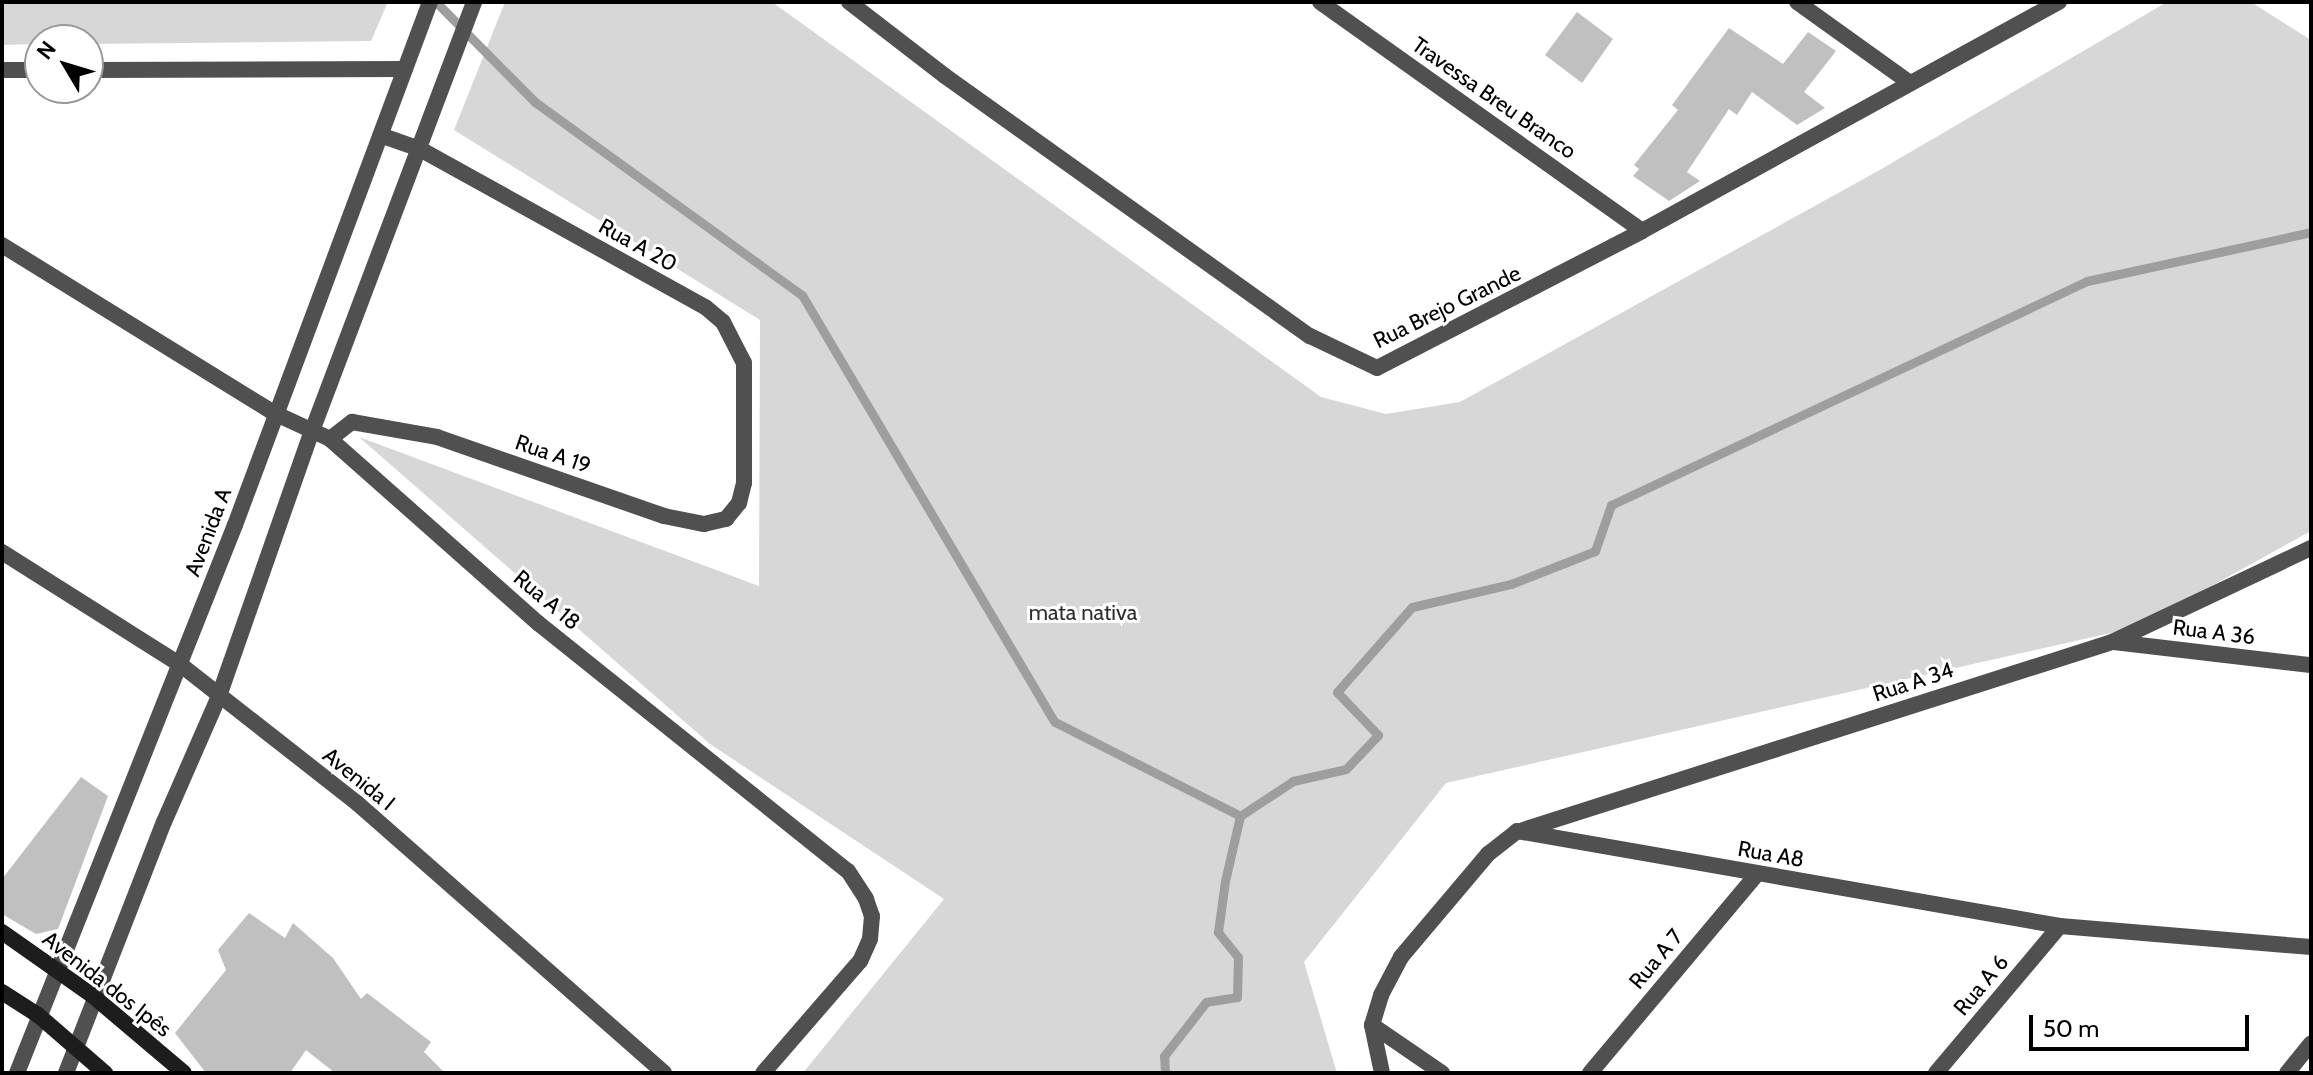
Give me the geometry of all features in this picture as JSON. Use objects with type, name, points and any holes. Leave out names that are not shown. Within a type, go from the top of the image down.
[{"type":"main road","name":"Avenida dos Ipês","points":[[2,932],[93,996],[184,1073]]},
{"type":"main road","points":[[2,992],[38,1015],[105,1073]]},
{"type":"street","name":"Rua Brejo Grande","points":[[849,2],[945,76],[1310,336],[1377,368],[1642,231],[2059,2]]},
{"type":"street","name":"Travessa Breu Branco","points":[[1320,2],[1642,231]]},
{"type":"street","points":[[1797,2],[1910,83]]},
{"type":"street","points":[[66,1073],[93,996],[219,696],[312,431],[473,6]]},
{"type":"street","name":"Avenida A","points":[[17,1073],[55,970],[181,665],[427,10]]},
{"type":"street","points":[[104,70],[405,69]]},
{"type":"street","points":[[2,70],[24,70]]},
{"type":"street","name":"Rua A 20","points":[[380,135],[420,149],[705,307],[723,322],[744,363],[744,483]]},
{"type":"street","name":"Rua A 18","points":[[2,245],[274,413],[330,439],[538,623],[848,871],[866,899],[872,916],[870,939],[860,961],[763,1073]]},
{"type":"street","name":"Rua A 19","points":[[330,439],[352,422],[437,437],[664,516],[704,524],[726,519],[739,503],[744,483]]},
{"type":"street","name":"Rua A 34","points":[[1517,831],[2112,642],[2311,548]]},
{"type":"street","name":"Avenida I","points":[[2,552],[181,665],[357,803],[664,1073]]},
{"type":"street","name":"Rua A 36","points":[[2112,642],[2311,665]]},
{"type":"street","points":[[1382,1073],[1372,1025],[1381,995],[1401,957],[1488,854],[1517,831]]},
{"type":"street","name":"Rua A8","points":[[1517,831],[2060,926],[2311,947]]},
{"type":"street","name":"Rua A 7","points":[[1590,1073],[1757,874]]},
{"type":"street","name":"Rua A 6","points":[[1936,1073],[2060,926]]},
{"type":"street","points":[[1372,1025],[1442,1073]]},
{"type":"street","points":[[2287,1073],[2311,1043]]},
{"type":"green space","points":[[2,2],[388,2],[371,41],[104,44],[104,24],[24,24],[24,44],[2,45]]},
{"type":"green space","name":"mata nativa","points":[[505,2],[772,2],[1321,397],[1386,414],[1460,402],[1878,171],[2167,2],[2251,2],[2311,40],[2311,531],[2137,627],[1446,783],[1304,962],[1337,1073],[803,1073],[944,899],[710,744],[359,437],[759,586],[760,320],[454,130]]},
{"type":"building","points":[[1577,12],[1613,39],[1582,83],[1545,55]]},
{"type":"building","points":[[1729,28],[1783,64],[1808,32],[1836,51],[1804,92],[1825,108],[1797,125],[1752,92],[1737,115],[1729,109],[1687,172],[1700,181],[1669,201],[1633,176],[1639,169],[1634,165],[1678,110],[1672,105]]},
{"type":"building","points":[[81,777],[108,796],[58,929],[36,934],[2,914],[2,879]]},
{"type":"building","points":[[249,913],[285,938],[293,923],[333,958],[361,999],[367,993],[431,1042],[424,1052],[445,1073],[335,1073],[306,1050],[290,1073],[206,1073],[175,1033],[226,970],[218,950]]},
{"type":"waterway","points":[[436,2],[535,102],[802,295],[1055,722],[1240,816]]},
{"type":"waterway","points":[[1165,1073],[1164,1056],[1206,1002],[1237,997],[1238,957],[1218,932],[1225,881],[1240,816],[1293,781],[1346,769],[1378,735],[1337,692],[1412,607],[1511,584],[1595,551],[1611,505],[2087,281],[2311,232]]}]
